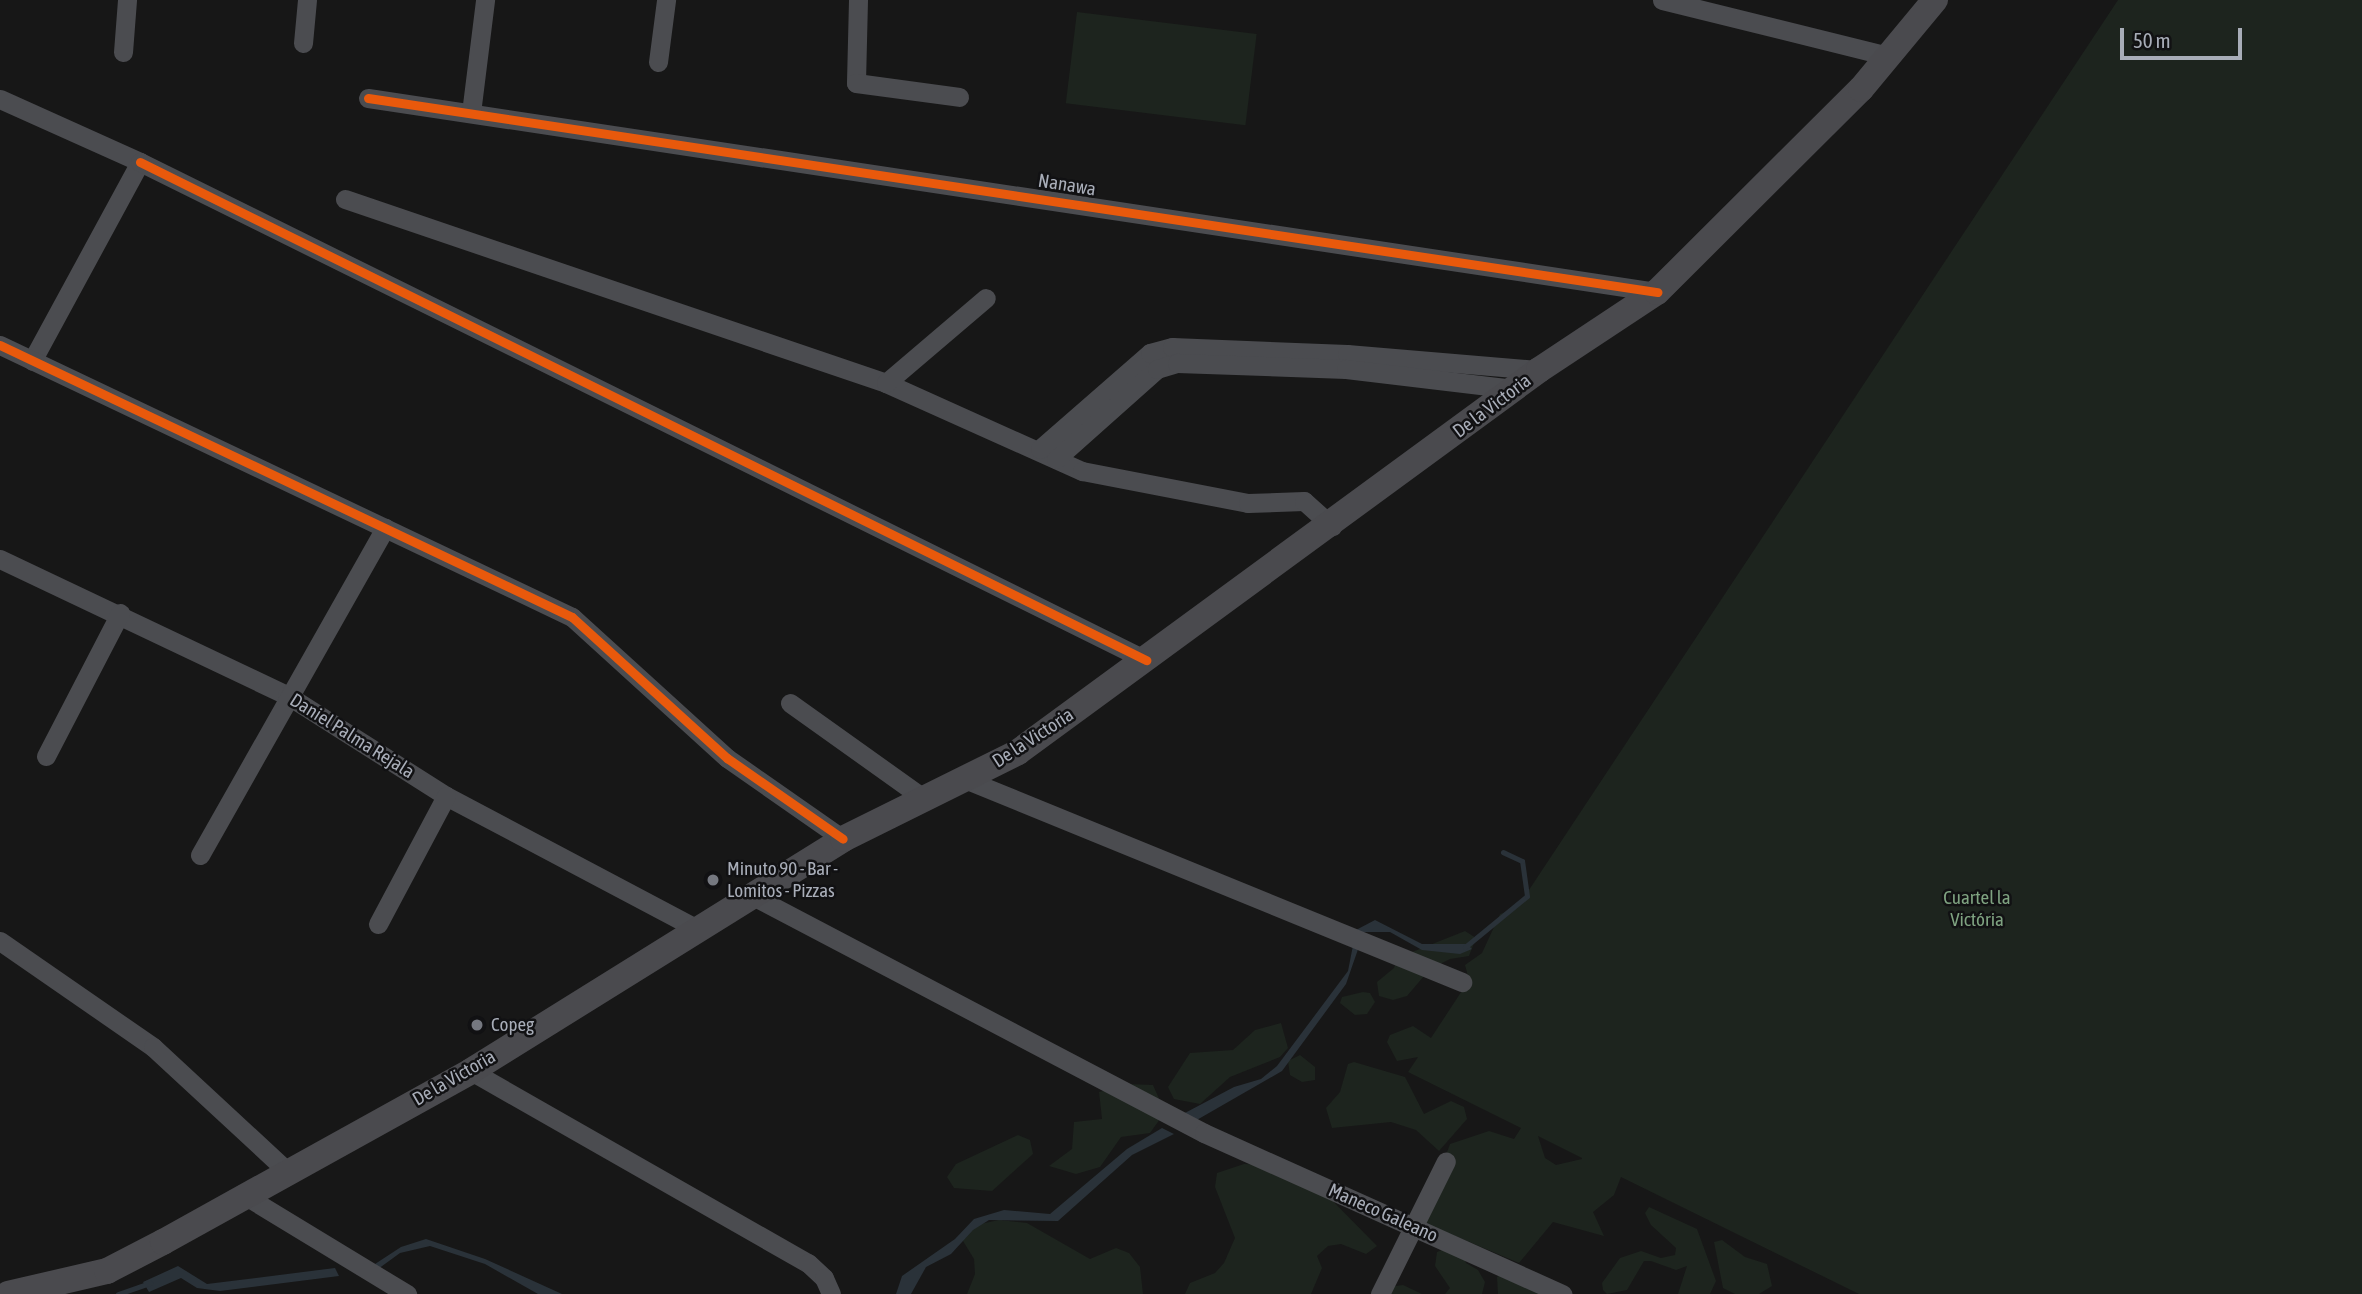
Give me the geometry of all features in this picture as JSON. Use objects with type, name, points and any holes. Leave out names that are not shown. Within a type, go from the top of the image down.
[{"type":"main road","name":"De la Victoria","points":[[8,1294],[107,1270],[471,1071],[695,928],[753,896],[843,839],[967,780],[1018,752],[1332,526],[1538,370],[1657,292],[1861,89],[1935,0]]},
{"type":"street","points":[[123,52],[127,0]]},
{"type":"street","points":[[303,43],[307,0]]},
{"type":"street","points":[[471,113],[485,0]]},
{"type":"street","points":[[658,62],[666,0]]},
{"type":"street","points":[[858,0],[856,83],[959,97]]},
{"type":"street","points":[[1662,0],[1889,56]]},
{"type":"street","name":"Nanawa","points":[[368,98],[1657,292]]},
{"type":"street","points":[[0,99],[140,162],[1146,660]]},
{"type":"street","points":[[32,361],[140,162]]},
{"type":"street","points":[[345,199],[886,383],[1048,454],[1114,478],[1248,503],[1304,501],[1332,526]]},
{"type":"street","points":[[886,383],[986,298]]},
{"type":"street","points":[[0,345],[572,617],[727,758],[843,839]]},
{"type":"street","points":[[1048,454],[1172,347],[1347,354],[1538,370]]},
{"type":"street","points":[[1153,361],[1346,369],[1514,389]]},
{"type":"street","points":[[200,855],[287,695],[385,527]]},
{"type":"street","name":"Daniel Palma Rejala","points":[[0,559],[120,613],[287,695],[446,796],[695,928]]},
{"type":"street","points":[[46,757],[120,613]]},
{"type":"street","points":[[790,703],[926,800]]},
{"type":"street","points":[[967,780],[1462,982]]},
{"type":"street","points":[[378,924],[446,796]]},
{"type":"street","name":"Maneco Galeano","points":[[753,896],[1161,1107],[1204,1133],[1563,1294]]},
{"type":"street","points":[[0,941],[153,1047],[286,1170]]},
{"type":"street","points":[[471,1071],[808,1263],[824,1278],[831,1294]]},
{"type":"street","points":[[1380,1294],[1446,1161]]},
{"type":"street","points":[[244,1195],[407,1294]]},
{"type":"green space","name":"Cuartel la Victória","points":[[2118,0],[2362,0],[2362,1294],[1859,1294],[1621,1177],[1614,1195],[1593,1212],[1604,1236],[1553,1222],[1519,1263],[1434,1227],[1422,1220],[1450,1144],[1489,1131],[1514,1139],[1521,1128],[1408,1072],[1418,1057],[1397,1061],[1387,1042],[1390,1035],[1413,1026],[1431,1038],[1469,980],[1465,965],[1482,953],[1500,914],[1517,908]],"holes":[[[1538,1136],[1582,1158],[1556,1165],[1545,1158]]]},
{"type":"green space","points":[[1077,12],[1257,34],[1245,125],[1066,103]]},
{"type":"green space","points":[[1465,931],[1476,938],[1469,956],[1450,959],[1430,969],[1407,996],[1393,1000],[1379,996],[1377,982],[1394,968],[1397,958]]},
{"type":"green space","points":[[1370,993],[1375,1002],[1367,1014],[1355,1015],[1340,1003],[1342,997]]},
{"type":"green space","points":[[1281,1023],[1288,1048],[1280,1057],[1230,1077],[1200,1104],[1174,1099],[1168,1087],[1190,1053],[1233,1050],[1255,1030]]},
{"type":"green space","points":[[1300,1055],[1315,1067],[1315,1080],[1302,1082],[1290,1075],[1288,1061]]},
{"type":"green space","points":[[1354,1062],[1405,1077],[1424,1114],[1451,1101],[1464,1107],[1467,1119],[1439,1151],[1416,1130],[1391,1122],[1332,1128],[1326,1108],[1340,1092],[1348,1064]]},
{"type":"green space","points":[[1127,1084],[1153,1085],[1165,1112],[1150,1133],[1121,1137],[1100,1167],[1076,1174],[1049,1166],[1072,1149],[1074,1122],[1102,1119],[1099,1092]]},
{"type":"green space","points":[[1018,1135],[1030,1140],[1033,1154],[992,1191],[954,1188],[947,1177],[956,1164]]},
{"type":"green space","points":[[1244,1164],[1273,1165],[1322,1190],[1377,1246],[1366,1254],[1341,1244],[1328,1246],[1317,1256],[1322,1268],[1311,1294],[1185,1294],[1190,1283],[1215,1273],[1224,1263],[1235,1238],[1215,1187],[1217,1173]]},
{"type":"green space","points":[[1649,1207],[1697,1229],[1716,1281],[1710,1294],[1678,1294],[1687,1266],[1676,1270],[1651,1261],[1644,1261],[1627,1290],[1607,1294],[1603,1290],[1602,1283],[1620,1258],[1641,1251],[1661,1258],[1675,1255],[1676,1248],[1651,1225],[1645,1213]]},
{"type":"green space","points":[[999,1220],[1027,1223],[1090,1259],[1116,1248],[1129,1253],[1140,1267],[1143,1294],[967,1294],[975,1274],[974,1259],[960,1236],[971,1226]]},
{"type":"green space","points":[[1722,1240],[1745,1257],[1767,1264],[1772,1286],[1759,1294],[1735,1294],[1723,1288],[1714,1242]]},
{"type":"green space","points":[[1449,1247],[1462,1250],[1466,1263],[1478,1270],[1485,1282],[1482,1294],[1445,1294],[1450,1288],[1435,1266],[1437,1252]]},
{"type":"green space","points":[[1508,1270],[1545,1294],[1498,1294],[1497,1277]]},
{"type":"green space","points":[[1403,1285],[1422,1294],[1375,1294],[1388,1287]]},
{"type":"shaded area","points":[[1375,920],[1422,944],[1467,944],[1472,949],[1460,954],[1422,950],[1390,932],[1364,932],[1346,984],[1282,1071],[1195,1121],[1183,1114],[1234,1087],[1261,1079],[1277,1066],[1348,971],[1356,930]]},
{"type":"shaded area","points":[[1162,1128],[1174,1134],[1132,1155],[1058,1221],[989,1220],[973,1230],[951,1254],[926,1267],[911,1294],[896,1294],[902,1276],[955,1239],[974,1219],[1004,1210],[1050,1214],[1127,1149]]},
{"type":"shaded area","points":[[426,1239],[485,1259],[562,1294],[538,1294],[485,1264],[430,1246],[400,1253],[378,1269],[375,1264],[401,1247]]},
{"type":"shaded area","points":[[178,1266],[207,1284],[335,1268],[339,1276],[220,1291],[197,1288],[181,1278],[149,1292],[143,1282]]},
{"type":"waterway","points":[[1465,947],[1527,896],[1522,861],[1503,852]]},
{"type":"waterway","points":[[118,1294],[150,1283]]},
{"type":"cycle path","points":[[368,98],[1657,292]]},
{"type":"cycle path","points":[[140,162],[1146,660]]},
{"type":"cycle path","points":[[0,345],[572,617],[727,758],[843,839]]},
{"type":"place","name":"Minuto 90 - Bar - Lomitos - Pizzas","points":[[713,880]]},
{"type":"place","name":"Copeg","points":[[477,1025]]}]
